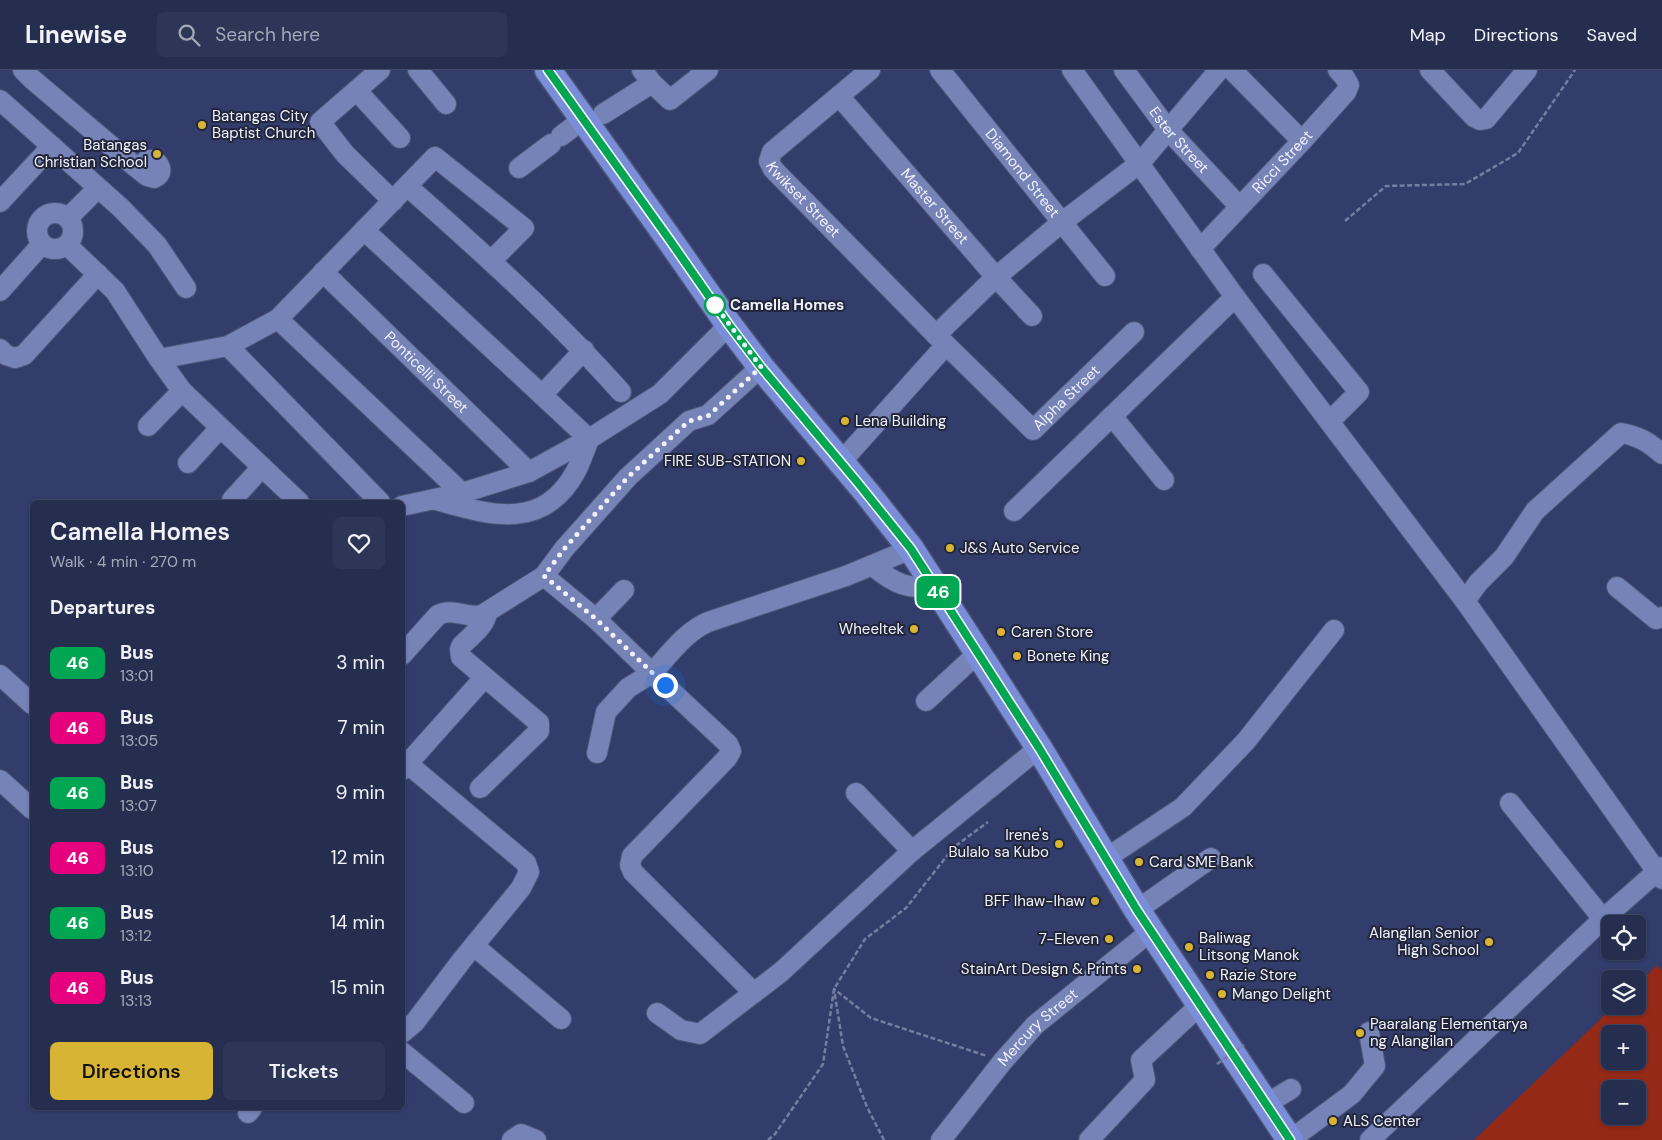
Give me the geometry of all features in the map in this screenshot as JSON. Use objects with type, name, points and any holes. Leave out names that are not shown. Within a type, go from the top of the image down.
[{"type":"main road","points":[[548,70],[592,119],[669,239],[729,325],[761,367],[911,549],[1039,748],[1105,859],[1144,920],[1290,1140]]},
{"type":"street","points":[[380,70],[320,122],[345,154],[393,201]]},
{"type":"street","points":[[418,70],[446,104]]},
{"type":"street","points":[[519,168],[556,140],[592,119],[647,76],[670,100],[708,70]]},
{"type":"street","name":"Kwikset Street","points":[[870,70],[772,152],[769,161],[773,169],[941,340]]},
{"type":"street","name":"Diamond Street","points":[[940,70],[1105,276]]},
{"type":"street","points":[[1072,70],[1235,297],[1465,601],[1661,873],[1608,915]]},
{"type":"street","name":"Ester Street","points":[[1124,70],[1169,131],[1239,206]]},
{"type":"street","points":[[841,462],[941,340],[996,277],[1061,223],[1140,163],[1219,70]]},
{"type":"street","points":[[1232,70],[1302,141]]},
{"type":"street","name":"Ricci Street","points":[[1200,249],[1346,92],[1349,85],[1346,78],[1338,70]]},
{"type":"street","points":[[1430,70],[1474,118],[1480,120],[1486,119],[1522,72]]},
{"type":"street","points":[[28,74],[137,168]]},
{"type":"street","points":[[358,90],[400,138]]},
{"type":"street","name":"Master Street","points":[[839,96],[1032,316]]},
{"type":"street","points":[[2,106],[52,146],[121,208],[157,245],[186,288]]},
{"type":"street","points":[[0,202],[52,146]]},
{"type":"street","points":[[159,359],[228,346],[278,319],[435,157],[524,228],[492,260]]},
{"type":"street","points":[[407,186],[492,260],[584,350],[621,392]]},
{"type":"street","points":[[68,218],[98,188]]},
{"type":"street","points":[[52,213],[58,213],[68,218],[73,229],[73,235],[67,245],[57,250],[46,248],[38,240],[37,229],[42,218],[52,213]]},
{"type":"street","points":[[364,230],[589,439]]},
{"type":"street","points":[[0,291],[42,244]]},
{"type":"street","points":[[67,245],[115,291],[182,391],[297,500]]},
{"type":"street","name":"Ponticelli Street","points":[[323,272],[529,472]]},
{"type":"street","points":[[0,349],[6,355],[15,358],[24,355],[98,274]]},
{"type":"street","points":[[1263,274],[1358,392],[1330,421]]},
{"type":"street","points":[[1014,511],[1235,297]]},
{"type":"street","points":[[278,319],[462,493]]},
{"type":"street","points":[[405,505],[462,493],[529,472],[589,439],[660,394],[729,325]]},
{"type":"street","name":"Alpha Street","points":[[941,340],[1033,430],[1134,332]]},
{"type":"street","points":[[228,346],[378,500]]},
{"type":"street","points":[[542,395],[584,350]]},
{"type":"street","points":[[405,652],[438,615],[450,612],[476,617],[487,613],[544,576],[564,549],[628,477],[689,421],[708,416],[761,367]]},
{"type":"street","points":[[148,426],[182,391]]},
{"type":"street","points":[[1112,416],[1164,480]]},
{"type":"street","points":[[188,463],[220,428]]},
{"type":"street","points":[[1465,601],[1478,583],[1504,557],[1535,511],[1621,433],[1633,435],[1647,441],[1662,454]]},
{"type":"street","points":[[434,499],[490,514],[513,515],[536,510],[558,495],[575,472],[589,439]]},
{"type":"street","points":[[232,500],[262,467]]},
{"type":"street","points":[[597,753],[606,712],[628,688],[652,673],[687,635],[697,627],[874,566],[911,549]]},
{"type":"street","points":[[874,566],[888,579],[900,584],[912,588],[936,589]]},
{"type":"street","points":[[544,576],[596,619],[728,744],[731,751],[728,758],[632,856],[630,865],[633,872],[754,993]]},
{"type":"street","points":[[1617,586],[1656,619],[1662,617]]},
{"type":"street","points":[[596,619],[624,590]]},
{"type":"street","points":[[480,788],[539,732],[540,727],[539,723],[461,657],[460,649],[486,619],[487,613]]},
{"type":"street","points":[[1105,859],[1182,807],[1246,741],[1334,630]]},
{"type":"street","points":[[926,701],[978,653]]},
{"type":"street","points":[[0,675],[30,702]]},
{"type":"street","points":[[407,1022],[474,946],[521,888],[529,872],[526,863],[405,767],[484,678]]},
{"type":"street","points":[[657,1013],[682,1030],[700,1034],[781,972],[912,851],[1039,748]]},
{"type":"street","points":[[0,780],[30,807]]},
{"type":"street","points":[[856,793],[912,851]]},
{"type":"street","points":[[1510,803],[1601,917]]},
{"type":"street","name":"Mercury Street","points":[[941,1140],[1035,1025],[1144,920],[1212,858]]},
{"type":"street","points":[[1370,1140],[1601,921]]},
{"type":"street","points":[[474,946],[561,1019]]},
{"type":"street","points":[[1089,1140],[1145,1080],[1141,1060],[1200,1005]]},
{"type":"street","points":[[1290,1140],[1352,1094],[1375,1066],[1369,1032]]},
{"type":"street","points":[[405,1054],[464,1103]]},
{"type":"street","points":[[1266,1104],[1291,1089]]},
{"type":"street","points":[[512,1140],[521,1134],[536,1140]]},
{"type":"path","points":[[1345,221],[1386,186],[1465,184],[1518,153],[1575,70]]},
{"type":"path","points":[[768,1140],[775,1134],[823,1064],[834,989],[865,939],[906,908],[954,847],[988,822]]},
{"type":"path","points":[[834,989],[871,1018],[1004,1061]]},
{"type":"path","points":[[834,989],[843,1046],[867,1108],[884,1140]]},
{"type":"path","points":[[1217,1064],[1244,1045]]},
{"type":"shaded area","points":[[1657,965],[1662,971],[1662,1140],[1474,1140],[1605,1015],[1646,1015],[1646,976]]},
{"type":"bus line","name":"46","points":[[548,70],[729,325],[761,367],[911,549],[1039,748],[1137,910],[1290,1140]]},
{"type":"place","name":"Batangas City Baptist Church","points":[[202,125]]},
{"type":"place","name":"Batangas Christian School","points":[[157,154]]},
{"type":"place","name":"Camella Homes","points":[[715,305]]},
{"type":"place","name":"Lena Building","points":[[845,421]]},
{"type":"place","name":"FIRE SUB-STATION","points":[[801,461]]},
{"type":"place","name":"J&S Auto Service","points":[[950,548]]},
{"type":"place","name":"Wheeltek","points":[[914,629]]},
{"type":"place","name":"Caren Store","points":[[1001,632]]},
{"type":"place","name":"Bonete King","points":[[1017,656]]},
{"type":"place","name":"Irene's Bulalo sa Kubo","points":[[1059,844]]},
{"type":"place","name":"Card SME Bank","points":[[1139,862]]},
{"type":"place","name":"BFF Ihaw-Ihaw","points":[[1095,901]]},
{"type":"place","name":"7-Eleven","points":[[1109,939]]},
{"type":"place","name":"Alangilan Senior High School","points":[[1489,942]]},
{"type":"place","name":"Baliwag Litsong Manok","points":[[1189,947]]},
{"type":"place","name":"StainArt Design & Prints","points":[[1137,969]]},
{"type":"place","name":"Razie Store","points":[[1210,975]]},
{"type":"place","name":"Mango Delight","points":[[1222,994]]},
{"type":"place","name":"Paaralang Elementarya ng Alangilan","points":[[1360,1033]]},
{"type":"place","name":"ALS Center","points":[[1333,1121]]},
{"type":"route","points":[[665,685],[596,619],[544,576],[564,549],[628,477],[689,421],[708,416],[761,367],[715,305]]}]
